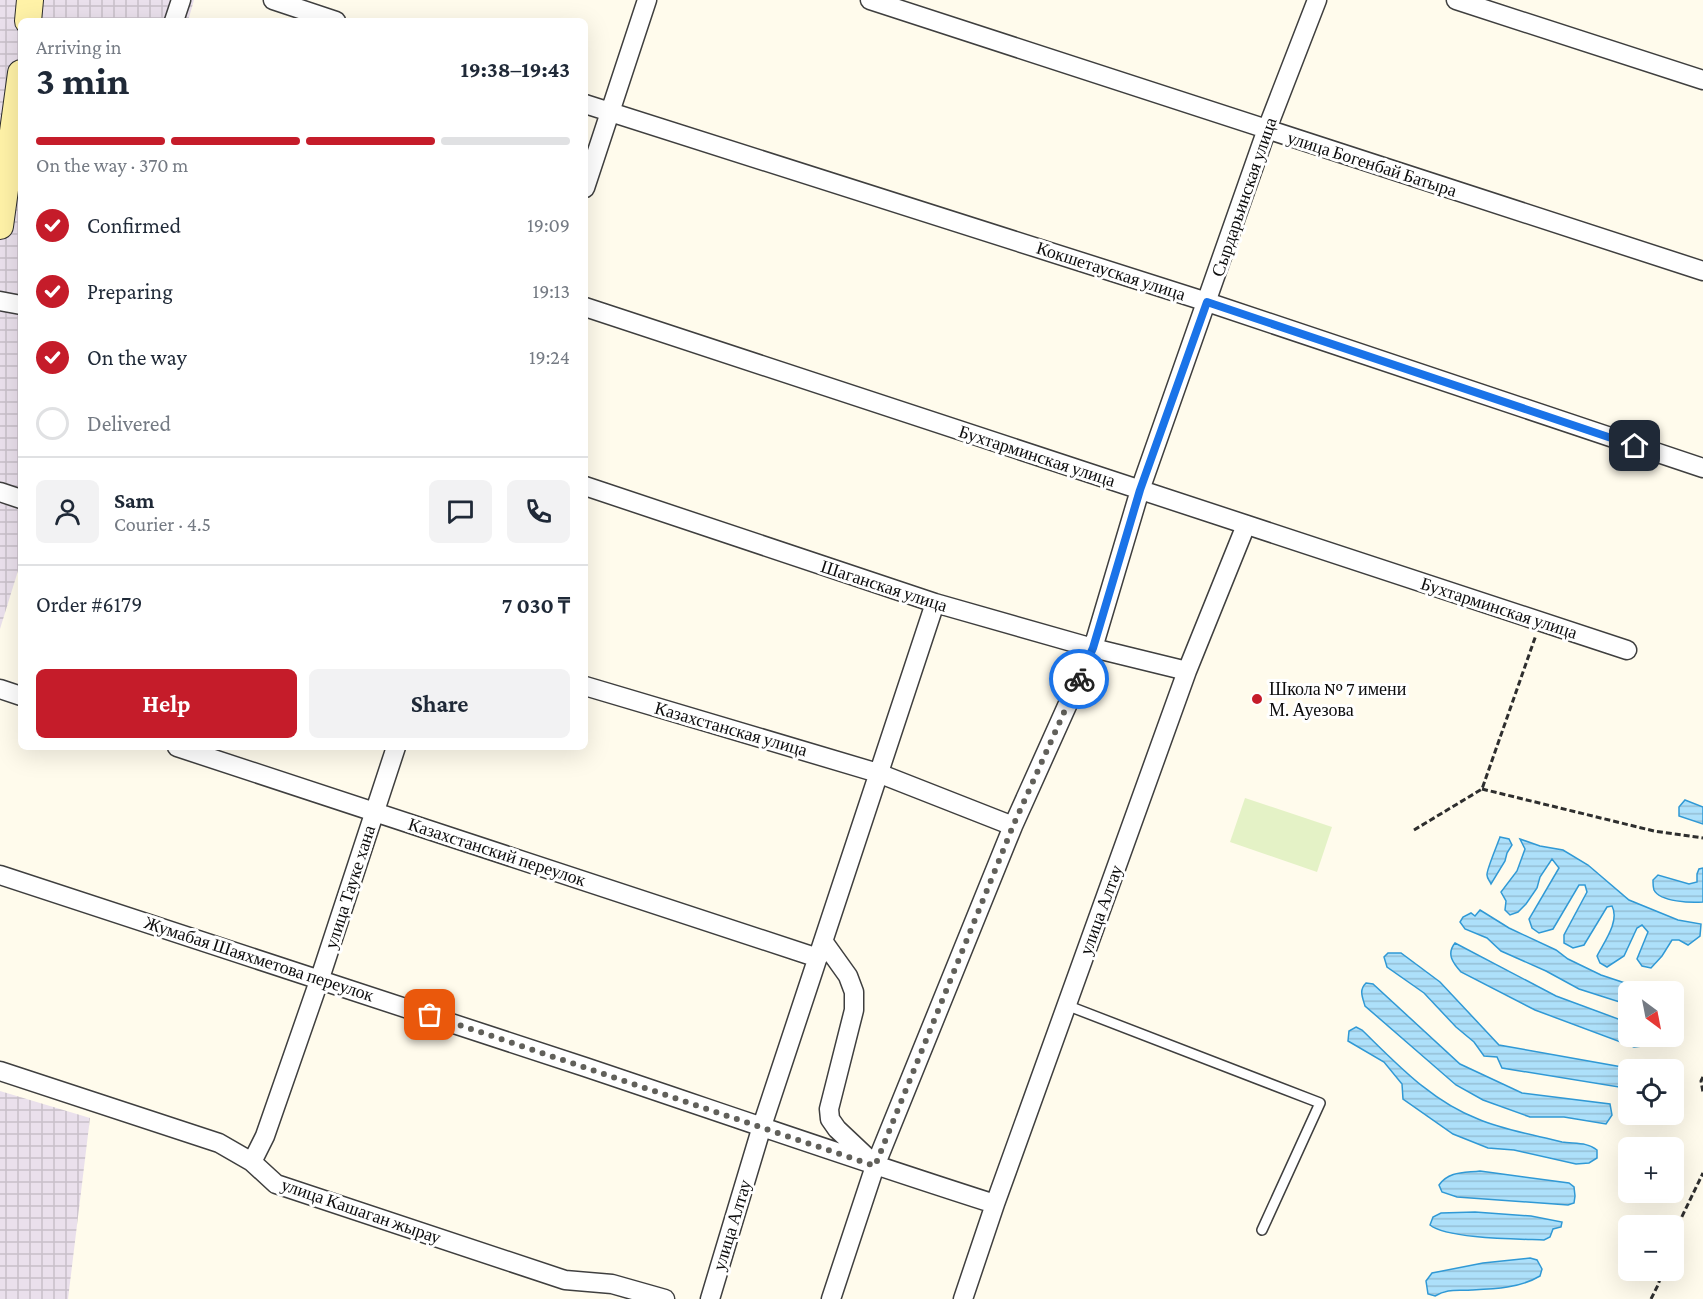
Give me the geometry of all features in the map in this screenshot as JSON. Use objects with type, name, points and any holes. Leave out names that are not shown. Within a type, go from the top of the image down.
[{"type":"main road","points":[[28,18],[30,0]]},
{"type":"main road","points":[[0,226],[12,118],[18,88]]},
{"type":"street","points":[[175,18],[181,0]]},
{"type":"street","points":[[273,0],[327,18]]},
{"type":"street","points":[[588,180],[647,0]]},
{"type":"street","name":"улица Богенбай Батыра","points":[[870,0],[1703,271]]},
{"type":"street","name":"Сырдарьинская улица","points":[[875,1166],[1013,826],[1093,648],[1140,490],[1267,129],[1317,0]]},
{"type":"street","points":[[1456,0],[1703,80]]},
{"type":"street","name":"Кокшетауская улица","points":[[588,105],[1207,302],[1703,468]]},
{"type":"street","points":[[0,301],[18,304]]},
{"type":"street","name":"Бухтарминская улица","points":[[588,308],[1627,650]]},
{"type":"street","name":"Шаганская улица","points":[[588,487],[935,603],[1093,648],[1187,671]]},
{"type":"street","points":[[0,492],[18,498]]},
{"type":"street","name":"улица Алтау","points":[[963,1299],[994,1204],[1187,671],[1246,525]]},
{"type":"street","name":"улица Алтау","points":[[710,1299],[762,1126],[935,603]]},
{"type":"street","name":"Казахстанская улица","points":[[588,687],[878,773],[1013,826]]},
{"type":"street","points":[[0,689],[18,695]]},
{"type":"street","name":"Казахстанский переулок","points":[[186,750],[375,812],[821,949]]},
{"type":"street","name":"улица Тауке хана","points":[[252,1162],[265,1136],[320,978],[395,750]]},
{"type":"street","name":"Жумабая Шаяхметова переулок","points":[[0,875],[320,978],[875,1166],[994,1204]]},
{"type":"street","points":[[821,949],[848,976],[855,992],[854,1010],[829,1109],[830,1119],[837,1129],[875,1166],[831,1299]]},
{"type":"street","name":"улица Кашаган жырау","points":[[0,1071],[219,1143],[252,1162],[276,1184],[565,1280],[612,1284],[665,1299]]},
{"type":"lane","points":[[1066,1005],[1320,1103],[1262,1230]]},
{"type":"path","points":[[1414,830],[1482,789],[1540,622]]},
{"type":"path","points":[[1482,789],[1654,831],[1703,838]]},
{"type":"path","points":[[1703,1077],[1701,1081],[1703,1092]]},
{"type":"path","points":[[1683,1215],[1703,1173]]},
{"type":"path","points":[[1651,1299],[1659,1281]]},
{"type":"shaded area","points":[[0,0],[194,0],[189,18],[18,18],[18,571],[0,629]]},
{"type":"shaded area","points":[[0,1091],[90,1118],[68,1299],[0,1299]]},
{"type":"green space","points":[[1245,798],[1332,827],[1317,872],[1230,842]]},
{"type":"water","points":[[1685,800],[1703,807],[1703,824],[1679,816],[1679,807]]},
{"type":"water","points":[[1500,837],[1509,839],[1512,845],[1491,884],[1487,872]]},
{"type":"water","points":[[1520,839],[1540,846],[1563,850],[1588,865],[1629,900],[1678,920],[1701,924],[1700,936],[1688,945],[1679,940],[1672,940],[1651,968],[1642,966],[1637,959],[1648,932],[1642,925],[1637,928],[1624,956],[1607,967],[1600,963],[1597,956],[1613,925],[1612,906],[1607,907],[1584,945],[1573,948],[1564,943],[1564,935],[1587,892],[1585,885],[1579,885],[1553,929],[1539,933],[1532,928],[1529,919],[1559,868],[1552,859],[1526,904],[1518,912],[1510,915],[1505,910],[1506,901],[1501,892],[1517,871],[1525,849]]},
{"type":"water","points":[[1703,868],[1703,902],[1669,899],[1657,894],[1654,890],[1653,880],[1658,875],[1689,884],[1697,882],[1699,869]]},
{"type":"water","points":[[1480,910],[1509,928],[1556,950],[1568,959],[1619,981],[1618,1001],[1579,989],[1501,951],[1487,938],[1465,929],[1460,922],[1463,917],[1471,913],[1475,916]]},
{"type":"water","points":[[1455,943],[1556,996],[1618,1019],[1618,1041],[1535,1010],[1461,972],[1453,962],[1452,947]]},
{"type":"water","points":[[1388,953],[1401,953],[1440,982],[1499,1045],[1618,1066],[1618,1087],[1502,1068],[1497,1057],[1484,1056],[1474,1042],[1456,1027],[1424,993],[1387,967],[1384,957]]},
{"type":"water","points":[[1366,983],[1373,984],[1460,1064],[1522,1093],[1610,1104],[1612,1115],[1606,1124],[1564,1117],[1530,1117],[1483,1100],[1456,1085],[1365,1006],[1362,991]]},
{"type":"water","points":[[1356,1027],[1430,1092],[1461,1111],[1509,1129],[1589,1146],[1597,1150],[1597,1158],[1589,1163],[1576,1164],[1514,1150],[1488,1148],[1453,1134],[1403,1099],[1402,1084],[1384,1062],[1348,1041],[1349,1031]]},
{"type":"water","points":[[1480,1171],[1569,1183],[1574,1187],[1574,1203],[1568,1205],[1457,1197],[1442,1192],[1439,1185],[1447,1177]]},
{"type":"water","points":[[1475,1212],[1531,1216],[1562,1222],[1561,1227],[1553,1229],[1550,1237],[1544,1240],[1467,1236],[1439,1230],[1430,1225],[1433,1217],[1441,1213]]},
{"type":"water","points":[[1530,1258],[1537,1260],[1542,1269],[1540,1276],[1524,1283],[1498,1288],[1448,1291],[1435,1296],[1428,1294],[1426,1281],[1432,1273],[1483,1263]]},
{"type":"way so far","points":[[430,1015],[875,1166],[1013,826],[1079,679]]},
{"type":"place","name":"Школа № 7 имени М. Ауезова","points":[[1257,699]]},
{"type":"route","points":[[1079,679],[1093,648],[1140,490],[1207,302],[1635,446]]}]
